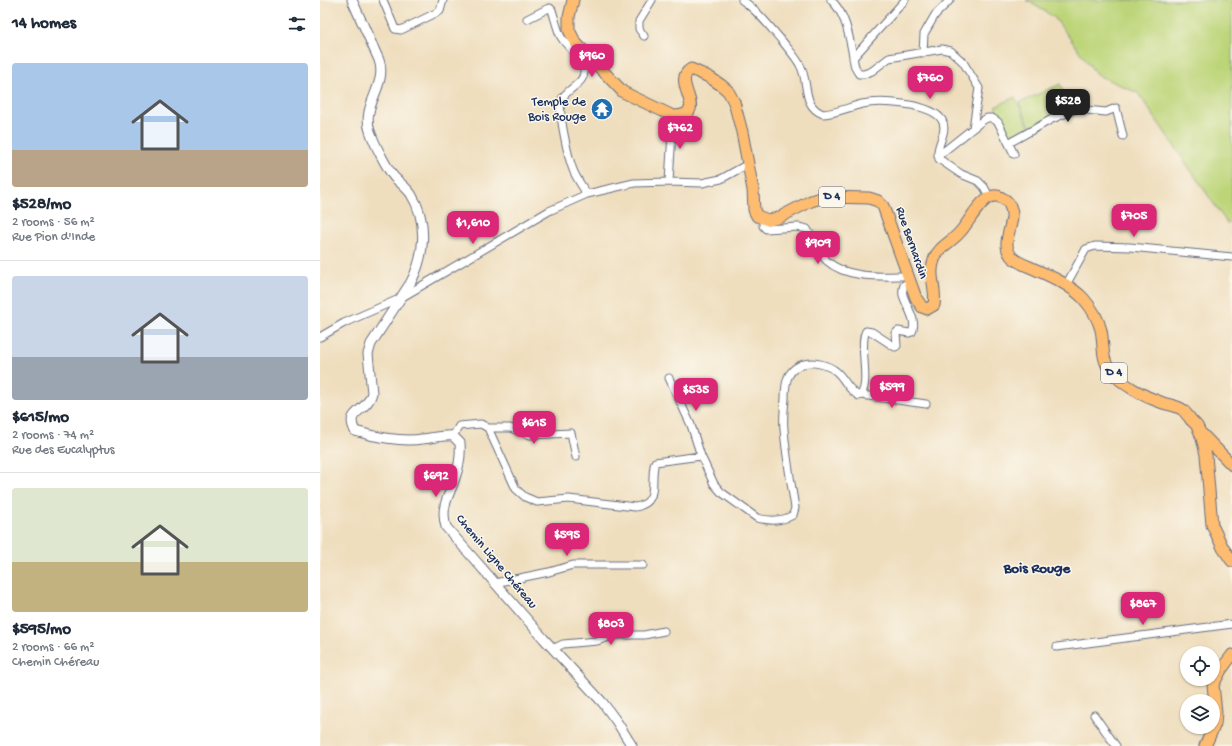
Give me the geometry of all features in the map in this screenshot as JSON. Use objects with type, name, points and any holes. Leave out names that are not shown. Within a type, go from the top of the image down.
[{"type":"main road","points":[[573,0],[569,17],[569,30],[575,42],[623,92],[673,116],[680,116],[686,114],[690,108],[691,103],[684,83],[684,76],[691,69],[721,85],[728,91],[734,102],[742,132],[753,190],[754,210],[757,216],[763,219]]},
{"type":"main road","name":"Rue Bernardin","points":[[763,219],[768,220],[778,218],[812,201],[824,197],[869,198],[878,201],[884,206],[908,279],[916,298],[922,307],[927,309],[934,304],[936,297],[932,278],[934,258],[940,250],[960,233],[983,201],[989,196]]},
{"type":"main road","name":"D 4","points":[[989,196],[999,196],[1006,200],[1011,207],[1012,216],[1007,250],[1012,257],[1074,290],[1095,316],[1100,329],[1105,363],[1111,371],[1131,388],[1145,396],[1184,410],[1199,431],[1204,443],[1210,451],[1212,525],[1223,548],[1232,561]]},
{"type":"main road","points":[[1210,451],[1232,465]]},
{"type":"main road","points":[[1205,746],[1215,724],[1216,712],[1213,685],[1221,670],[1232,655]]},
{"type":"street","points":[[352,0],[382,69],[369,109],[368,118],[370,131],[390,171],[411,195],[422,220],[422,243],[416,272],[371,344],[368,354],[372,393],[370,399],[352,418],[354,431],[391,438],[422,440],[443,435],[453,436],[460,426],[481,424],[488,428],[510,428],[530,435],[571,433],[576,457]]},
{"type":"street","points":[[383,0],[395,28],[401,30],[440,11],[443,0]]},
{"type":"street","points":[[644,36],[639,28],[638,21],[652,0]]},
{"type":"street","points":[[742,0],[759,14],[795,56],[801,66],[805,78],[809,102],[813,108],[823,114],[870,103],[905,105],[927,109],[936,114],[942,120],[944,127],[938,152],[938,156],[942,162],[961,174],[978,181],[984,187],[989,196]]},
{"type":"street","points":[[831,0],[842,13],[847,28],[856,70],[859,74],[872,71],[889,58],[900,55],[948,49],[956,55],[979,88],[973,128]]},
{"type":"street","points":[[853,58],[905,0]]},
{"type":"street","points":[[923,53],[924,34],[935,15],[950,0]]},
{"type":"street","points":[[527,19],[550,8],[561,36],[584,70],[583,77],[565,94],[561,100],[561,118],[572,168],[587,194]]},
{"type":"street","points":[[1008,143],[1052,119],[1076,109],[1106,112],[1116,108],[1123,136]]},
{"type":"street","points":[[669,182],[673,116]]},
{"type":"street","points":[[938,156],[987,118],[992,118],[998,122],[1014,154]]},
{"type":"street","points":[[320,337],[344,324],[399,299],[556,208],[587,194],[634,184],[669,182],[696,184],[721,179],[748,164]]},
{"type":"street","points":[[763,219],[763,226],[766,230],[798,228],[807,230],[822,255],[827,261],[837,268],[857,274],[908,279],[904,285],[902,293],[911,314],[914,329],[909,333],[898,331],[896,333],[897,346],[895,347],[872,332],[866,331],[863,335],[865,364],[864,391],[861,395]]},
{"type":"street","points":[[1066,285],[1086,249],[1095,246],[1130,247],[1232,257]]},
{"type":"street","points":[[669,378],[691,425],[701,456],[714,484],[721,492],[758,518],[764,519],[786,520],[793,515],[795,508],[784,428],[785,394],[788,375],[795,368],[803,363],[810,362],[822,364],[840,374],[852,391],[859,396],[861,395],[926,404]]},
{"type":"street","points":[[488,428],[516,489],[525,498],[537,502],[569,499],[635,507],[642,506],[648,502],[653,488],[655,462],[701,456]]},
{"type":"street","name":"Chemin Ligne Chéreau","points":[[453,436],[460,443],[461,454],[455,478],[443,512],[446,527],[553,649],[603,703],[632,746]]},
{"type":"street","points":[[495,583],[549,572],[573,565],[643,565]]},
{"type":"street","points":[[1057,647],[1232,624]]},
{"type":"street","points":[[553,649],[563,644],[597,640],[616,635],[644,635],[664,631]]},
{"type":"street","points":[[1094,714],[1116,746]]},
{"type":"green space","points":[[1026,0],[1232,0],[1232,222],[1227,223],[1138,93],[1097,75],[1054,17]]},
{"type":"green space","points":[[1060,84],[1072,110],[1031,128],[1019,103]]},
{"type":"green space","points":[[1015,97],[1030,129],[1009,138],[995,107]]},
{"type":"place","name":"Temple de Bois Rouge","points":[[602,109]]},
{"type":"district","name":"Bois Rouge","points":[[1037,569]]}]
